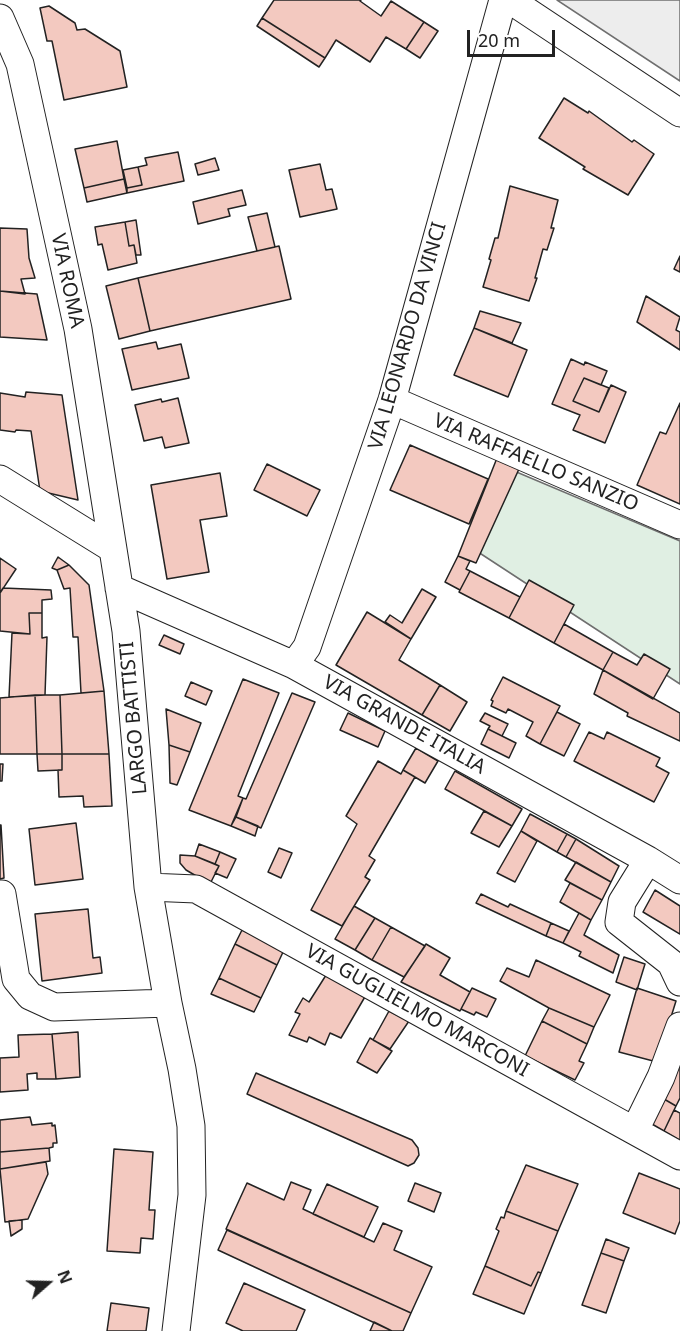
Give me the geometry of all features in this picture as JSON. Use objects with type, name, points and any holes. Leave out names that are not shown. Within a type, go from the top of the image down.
[{"type":"street","name":"VIA LEONARDO DA VINCI","points":[[294,665],[308,647],[392,400],[503,0]]},
{"type":"street","points":[[510,0],[680,113]]},
{"type":"street","name":"VIA ROMA","points":[[0,18],[20,64],[78,330],[113,549]]},
{"type":"street","name":"VIA RAFFAELLO SANZIO","points":[[392,400],[680,525]]},
{"type":"street","points":[[0,479],[113,549]]},
{"type":"street","name":"LARGO BATTISTI","points":[[113,549],[126,631],[148,887],[191,1126],[192,1195],[176,1331]]},
{"type":"street","name":"VIA GRANDE ITALIA","points":[[119,588],[294,665],[648,860],[680,880]]},
{"type":"street","points":[[648,860],[622,902],[619,922],[671,963],[680,982]]},
{"type":"street","name":"VIA GUGLIELMO MARCONI","points":[[148,887],[196,889],[680,1156]]},
{"type":"street","points":[[0,894],[2,894],[16,979],[30,996],[54,1006],[168,1003]]},
{"type":"street","points":[[635,1130],[661,1077],[680,1026]]},
{"type":"green space","points":[[507,468],[680,541],[680,684],[475,550]]},
{"type":"shaded area","points":[[557,0],[680,0],[680,81]]},
{"type":"building","points":[[274,0],[361,0],[381,16],[391,1],[424,22],[406,49],[386,37],[370,62],[336,40],[325,58],[262,18]]},
{"type":"building","points":[[49,6],[75,23],[77,30],[85,29],[120,51],[127,87],[64,100],[52,41],[47,41],[40,8]]},
{"type":"building","points":[[262,18],[325,58],[319,67],[257,26]]},
{"type":"building","points":[[424,22],[438,31],[420,58],[406,49]]},
{"type":"building","points":[[564,98],[588,113],[589,111],[632,142],[634,140],[654,154],[628,195],[583,169],[585,167],[539,138]]},
{"type":"building","points":[[117,141],[124,179],[84,188],[75,149]]},
{"type":"building","points":[[178,152],[184,181],[127,193],[127,188],[142,185],[138,167],[147,165],[145,158]]},
{"type":"building","points":[[215,158],[219,170],[198,175],[195,164]]},
{"type":"building","points":[[320,164],[326,190],[332,189],[337,209],[300,217],[289,170]]},
{"type":"building","points":[[138,167],[142,185],[127,188],[123,170]]},
{"type":"building","points":[[124,179],[127,193],[87,202],[84,188]]},
{"type":"building","points":[[510,186],[558,200],[551,228],[554,228],[547,250],[543,249],[529,301],[483,287],[495,238],[498,238]]},
{"type":"building","points":[[242,190],[246,205],[228,209],[230,216],[198,224],[193,202]]},
{"type":"building","points":[[267,213],[275,247],[257,251],[248,217]]},
{"type":"building","points":[[136,220],[141,255],[136,255],[134,245],[129,246],[125,222]]},
{"type":"building","points":[[125,222],[129,246],[134,245],[137,263],[108,270],[102,244],[98,245],[95,227]]},
{"type":"building","points":[[0,228],[27,229],[29,258],[35,278],[21,279],[25,294],[0,291]]},
{"type":"building","points":[[279,246],[291,299],[150,331],[138,278]]},
{"type":"building","points":[[680,256],[680,272],[674,269]]},
{"type":"building","points":[[138,278],[150,331],[119,339],[106,286]]},
{"type":"building","points":[[0,291],[37,294],[47,340],[0,337]]},
{"type":"building","points":[[646,296],[680,317],[676,330],[680,332],[680,350],[637,322]]},
{"type":"building","points":[[480,311],[521,323],[512,343],[474,328]]},
{"type":"building","points":[[474,328],[527,350],[508,397],[454,375]]},
{"type":"building","points":[[156,342],[158,349],[181,344],[189,378],[132,390],[122,349]]},
{"type":"building","points":[[571,359],[607,371],[601,385],[584,378],[573,401],[599,412],[611,385],[626,392],[605,443],[573,430],[580,415],[552,404]]},
{"type":"building","points":[[584,378],[609,388],[599,412],[573,401]]},
{"type":"building","points":[[26,392],[62,395],[78,500],[40,491],[31,431],[0,430],[0,393],[25,397]]},
{"type":"building","points":[[178,398],[189,443],[165,448],[162,437],[144,441],[135,405]]},
{"type":"building","points":[[680,403],[680,504],[637,485],[660,432],[666,434]]},
{"type":"building","points":[[410,445],[488,479],[469,524],[390,490]]},
{"type":"building","points":[[497,458],[519,469],[476,563],[458,556]]},
{"type":"building","points":[[267,464],[320,490],[307,516],[254,490]]},
{"type":"building","points":[[220,473],[227,516],[200,520],[209,572],[167,579],[151,485]]},
{"type":"building","points":[[458,556],[470,561],[466,569],[470,571],[460,590],[445,582]]},
{"type":"building","points":[[58,557],[69,565],[57,570],[52,568]]},
{"type":"building","points":[[0,558],[16,569],[0,593]]},
{"type":"building","points":[[69,565],[89,585],[104,691],[81,693],[78,637],[73,637],[70,588],[64,589],[57,570]]},
{"type":"building","points":[[470,571],[520,597],[509,618],[459,592]]},
{"type":"building","points":[[529,580],[574,605],[554,643],[509,618]]},
{"type":"building","points":[[3,588],[51,590],[52,599],[42,600],[42,613],[29,613],[30,634],[0,631],[0,593]]},
{"type":"building","points":[[422,589],[436,597],[411,639],[385,622],[390,615],[402,623]]},
{"type":"building","points":[[367,612],[411,639],[399,660],[440,685],[422,715],[336,665]]},
{"type":"building","points":[[29,613],[42,613],[42,638],[47,637],[45,695],[9,697],[12,633],[30,634]]},
{"type":"building","points":[[564,624],[613,652],[603,670],[554,643]]},
{"type":"building","points":[[164,635],[184,644],[180,654],[159,645]]},
{"type":"building","points":[[613,652],[637,665],[644,654],[670,669],[653,699],[603,670]]},
{"type":"building","points":[[603,670],[680,713],[680,741],[627,716],[628,713],[594,694]]},
{"type":"building","points":[[503,677],[560,706],[540,744],[526,736],[533,722],[508,709],[506,713],[491,706],[493,701],[491,700]]},
{"type":"building","points":[[243,679],[279,693],[238,796],[243,798],[231,826],[189,810]]},
{"type":"building","points":[[191,682],[212,691],[206,705],[185,696]]},
{"type":"building","points":[[440,685],[467,702],[450,731],[422,715]]},
{"type":"building","points":[[104,691],[109,754],[62,754],[60,695]]},
{"type":"building","points":[[292,693],[315,702],[261,828],[236,817]]},
{"type":"building","points":[[35,695],[37,754],[0,754],[0,698]]},
{"type":"building","points":[[35,695],[60,695],[62,754],[37,754]]},
{"type":"building","points":[[166,709],[201,723],[190,752],[169,745]]},
{"type":"building","points":[[557,712],[580,724],[564,756],[540,744]]},
{"type":"building","points":[[348,713],[385,731],[378,747],[340,730]]},
{"type":"building","points":[[485,713],[508,724],[502,736],[488,729],[490,726],[480,721]]},
{"type":"building","points":[[488,729],[516,743],[509,758],[481,744]]},
{"type":"building","points":[[589,732],[604,739],[607,732],[660,758],[656,766],[669,773],[654,802],[574,761]]},
{"type":"building","points":[[169,745],[190,752],[177,785],[170,783]]},
{"type":"building","points":[[416,748],[438,761],[425,783],[403,770]]},
{"type":"building","points":[[37,754],[62,754],[62,770],[38,771]]},
{"type":"building","points":[[62,754],[109,754],[112,806],[84,807],[83,796],[59,797],[58,770],[62,770]]},
{"type":"building","points":[[378,761],[401,774],[403,770],[415,777],[369,856],[375,860],[365,877],[370,880],[342,926],[311,910],[357,824],[346,816]]},
{"type":"building","points":[[0,764],[3,764],[2,781],[0,781]]},
{"type":"building","points":[[455,771],[522,809],[512,826],[445,789]]},
{"type":"building","points":[[484,811],[512,826],[499,847],[471,833]]},
{"type":"building","points":[[530,814],[567,834],[557,852],[521,831]]},
{"type":"building","points":[[236,817],[258,826],[255,836],[231,826]]},
{"type":"building","points":[[76,823],[83,879],[35,885],[29,829]]},
{"type":"building","points":[[0,825],[4,878],[0,879]]},
{"type":"building","points":[[521,831],[537,841],[515,882],[497,873]]},
{"type":"building","points":[[567,834],[576,839],[566,857],[557,852]]},
{"type":"building","points":[[576,839],[619,866],[611,882],[566,857]]},
{"type":"building","points":[[199,844],[220,852],[215,864],[195,856]]},
{"type":"building","points":[[279,848],[292,853],[281,878],[268,872]]},
{"type":"building","points":[[220,852],[236,859],[227,878],[215,873],[219,866],[215,864]]},
{"type":"building","points":[[180,855],[195,856],[219,866],[210,884],[186,870],[180,863]]},
{"type":"building","points":[[576,862],[611,882],[602,900],[565,880]]},
{"type":"building","points":[[570,883],[602,900],[591,920],[560,902]]},
{"type":"building","points":[[655,890],[680,906],[680,934],[643,912]]},
{"type":"building","points":[[481,894],[508,907],[510,904],[551,923],[546,936],[476,903]]},
{"type":"building","points":[[354,906],[375,918],[355,950],[335,939]]},
{"type":"building","points":[[88,909],[93,958],[100,957],[102,973],[42,981],[35,914]]},
{"type":"building","points":[[579,913],[591,920],[584,935],[619,955],[613,973],[579,956],[581,952],[563,943]]},
{"type":"building","points":[[375,918],[391,927],[372,960],[355,950]]},
{"type":"building","points":[[551,923],[569,931],[563,943],[546,936]]},
{"type":"building","points":[[391,927],[425,946],[404,977],[372,960]]},
{"type":"building","points":[[242,930],[284,950],[277,965],[235,944]]},
{"type":"building","points":[[235,944],[277,965],[261,998],[219,978]]},
{"type":"building","points":[[426,944],[450,958],[440,975],[470,992],[460,1011],[401,982]]},
{"type":"building","points":[[624,957],[645,964],[637,990],[616,982]]},
{"type":"building","points":[[536,960],[610,995],[594,1027],[549,1008],[500,981],[507,968],[529,977]]},
{"type":"building","points":[[328,972],[366,995],[341,1038],[330,1033],[325,1045],[309,1037],[307,1042],[289,1035],[300,1014],[295,1012],[303,998],[309,1002]]},
{"type":"building","points":[[219,978],[261,998],[254,1012],[211,994]]},
{"type":"building","points":[[472,988],[496,999],[487,1017],[476,1012],[474,1015],[461,1009]]},
{"type":"building","points":[[637,988],[676,1001],[657,1062],[619,1052]]},
{"type":"building","points":[[549,1008],[594,1027],[587,1044],[542,1021]]},
{"type":"building","points":[[389,1011],[409,1021],[390,1049],[373,1040]]},
{"type":"building","points":[[542,1021],[587,1044],[579,1061],[584,1063],[575,1080],[525,1056]]},
{"type":"building","points":[[78,1032],[80,1077],[56,1079],[52,1034]]},
{"type":"building","points":[[52,1034],[56,1079],[37,1079],[37,1073],[27,1074],[28,1090],[0,1092],[0,1058],[19,1057],[18,1035]]},
{"type":"building","points":[[370,1038],[392,1051],[377,1073],[357,1062]]},
{"type":"building","points":[[680,1057],[680,1098],[676,1106],[664,1099]]},
{"type":"building","points":[[256,1073],[412,1140],[418,1148],[419,1155],[414,1163],[408,1166],[247,1094]]},
{"type":"building","points":[[664,1099],[676,1106],[664,1131],[652,1124]]},
{"type":"building","points":[[674,1110],[680,1113],[680,1140],[664,1131]]},
{"type":"building","points":[[30,1117],[32,1125],[52,1123],[52,1126],[55,1125],[57,1143],[53,1143],[53,1147],[49,1148],[0,1152],[0,1120]]},
{"type":"building","points":[[49,1148],[50,1161],[0,1169],[0,1152]]},
{"type":"building","points":[[114,1149],[153,1152],[149,1210],[155,1210],[153,1239],[141,1238],[140,1253],[107,1251]]},
{"type":"building","points":[[46,1162],[48,1174],[28,1219],[5,1222],[0,1169]]},
{"type":"building","points":[[526,1165],[578,1184],[558,1231],[506,1211]]},
{"type":"building","points":[[639,1173],[680,1189],[680,1221],[675,1234],[623,1213]]},
{"type":"building","points":[[291,1182],[311,1190],[303,1209],[374,1242],[383,1223],[402,1231],[394,1250],[432,1267],[411,1313],[226,1229],[247,1183],[284,1200]]},
{"type":"building","points":[[415,1183],[441,1193],[434,1212],[408,1201]]},
{"type":"building","points":[[327,1184],[378,1207],[364,1237],[313,1214]]},
{"type":"building","points":[[506,1211],[558,1231],[541,1273],[538,1272],[531,1286],[485,1266],[499,1231],[496,1229]]},
{"type":"building","points":[[22,1220],[22,1229],[11,1236],[9,1221]]},
{"type":"building","points":[[227,1230],[411,1313],[403,1331],[392,1331],[218,1250]]},
{"type":"building","points":[[606,1239],[629,1248],[624,1261],[601,1253]]},
{"type":"building","points":[[601,1253],[624,1261],[606,1313],[582,1305]]},
{"type":"building","points":[[485,1266],[531,1286],[538,1272],[541,1273],[524,1314],[473,1294]]},
{"type":"building","points":[[244,1283],[305,1310],[296,1331],[243,1331],[226,1323]]},
{"type":"building","points":[[111,1303],[149,1308],[146,1331],[107,1331]]},
{"type":"building","points":[[374,1322],[390,1330],[390,1331],[370,1331]]}]
